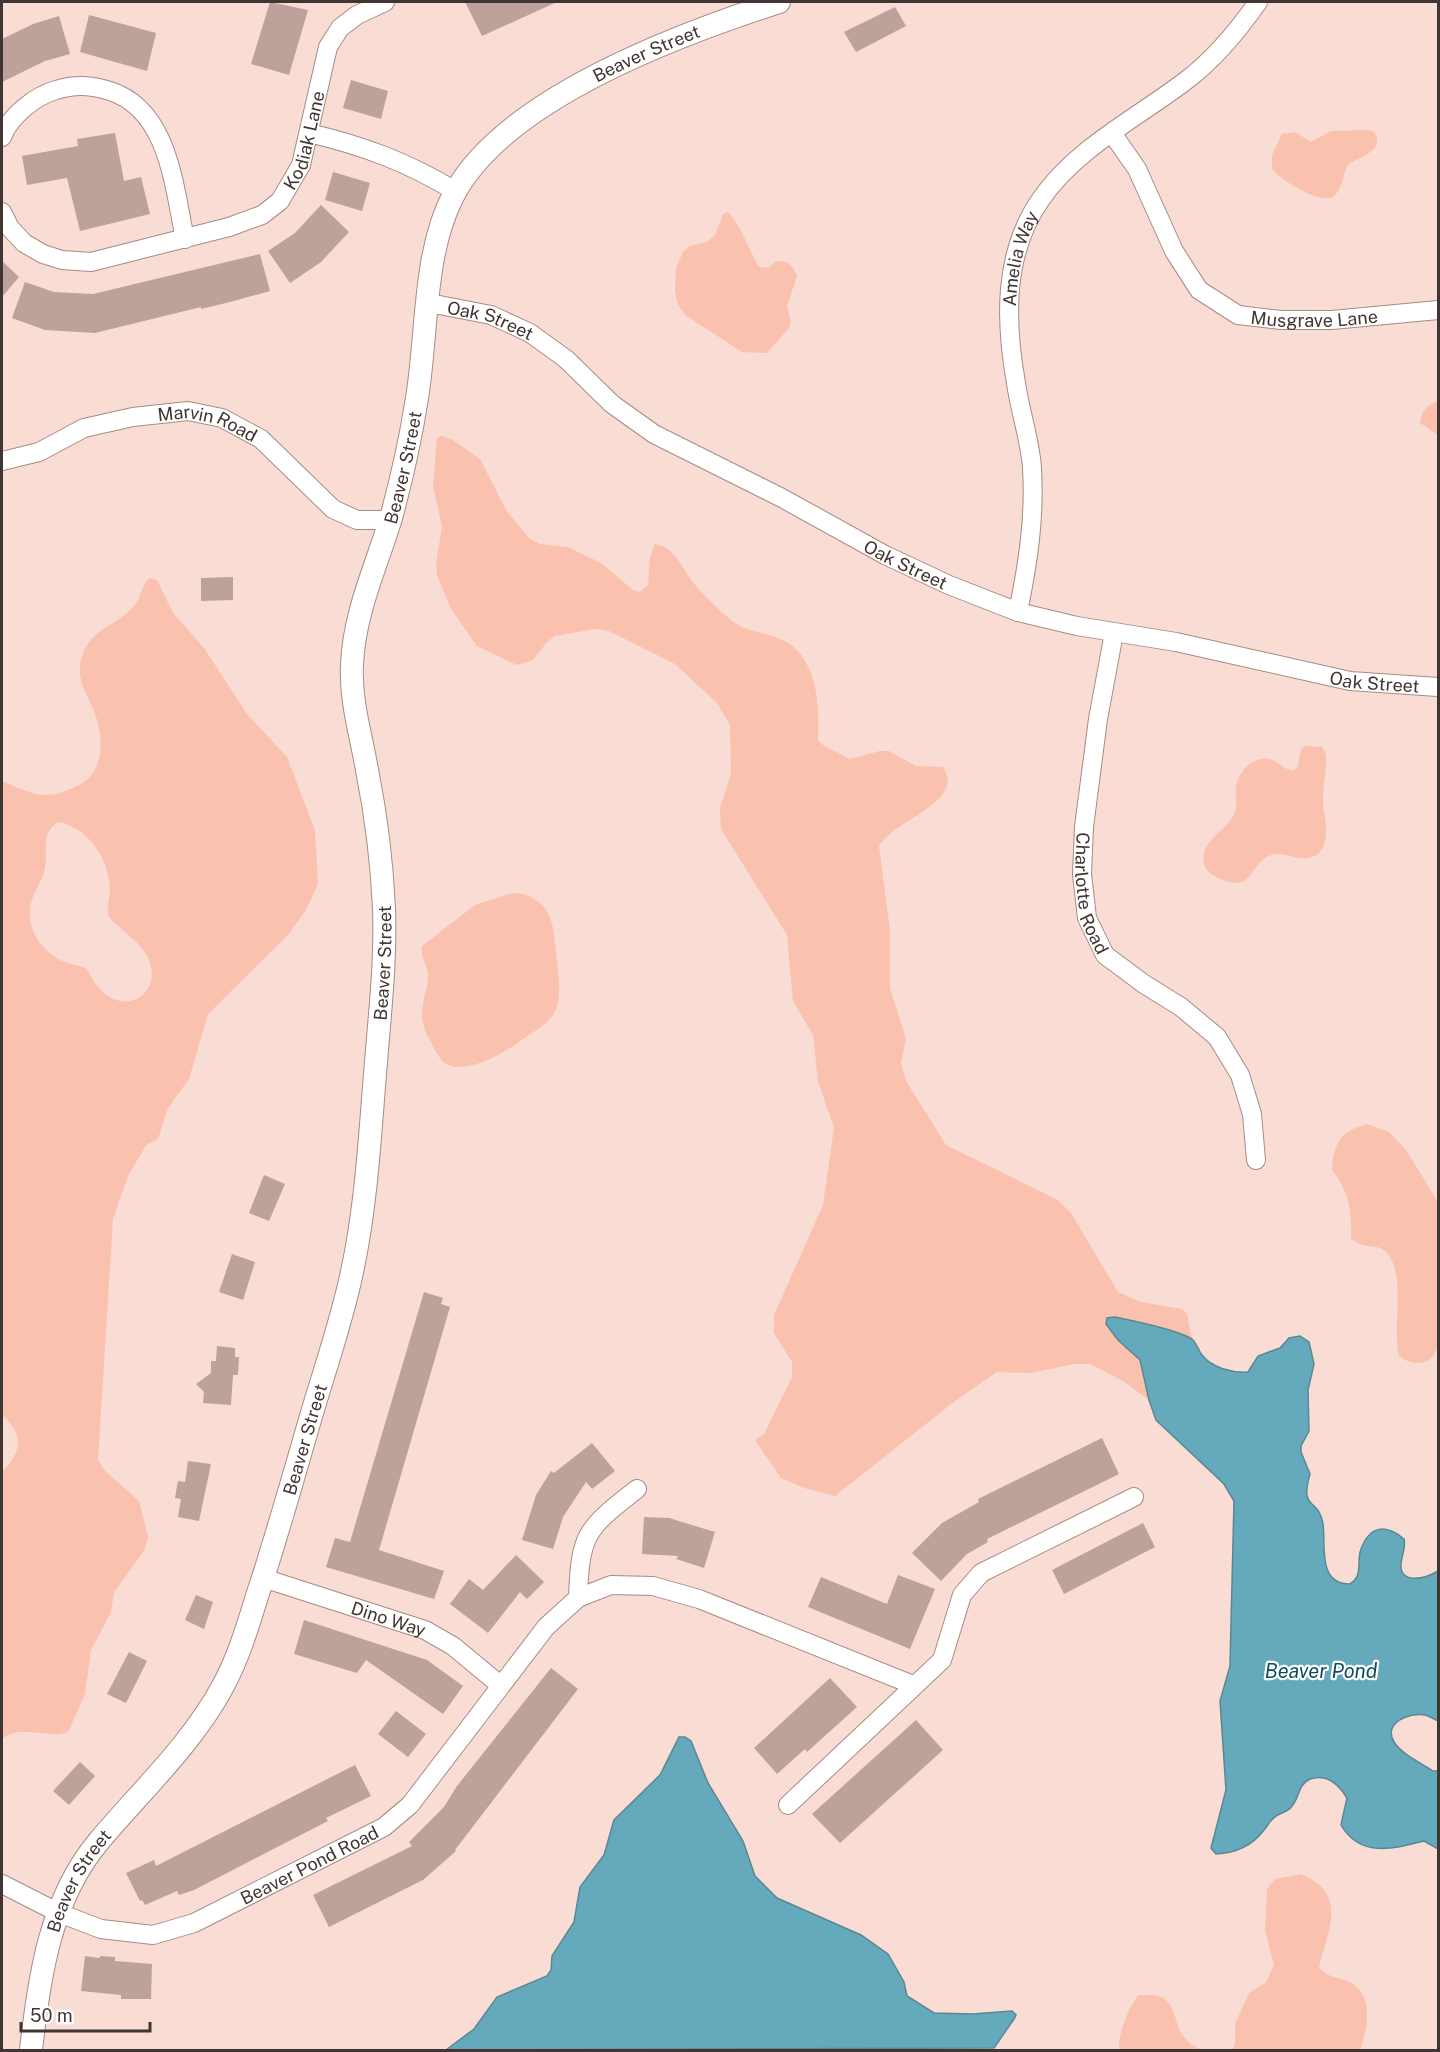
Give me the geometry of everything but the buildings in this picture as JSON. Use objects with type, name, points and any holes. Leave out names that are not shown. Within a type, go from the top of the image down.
[{"type":"street","name":"Kodiak Lane","points":[[2,212],[10,228],[24,243],[43,254],[62,260],[92,262],[185,239],[262,215],[280,201],[301,165],[328,47],[340,28],[357,15],[385,2]]},
{"type":"street","name":"Beaver Street","points":[[31,2050],[42,1968],[59,1913],[80,1868],[99,1841],[209,1712],[240,1647],[284,1515],[351,1278],[367,1183],[380,1022],[384,911],[368,775],[353,690],[352,665],[361,606],[390,520],[416,405],[439,233],[455,191],[480,158],[529,118],[651,48],[779,2]]},
{"type":"street","name":"Amelia Way","points":[[1018,612],[1034,521],[1032,466],[1016,384],[1011,343],[1009,283],[1020,238],[1041,199],[1075,162],[1190,78],[1226,41],[1258,2]]},
{"type":"street","points":[[2,137],[22,110],[46,93],[74,85],[122,95],[141,108],[154,125],[172,174],[185,239]]},
{"type":"street","points":[[309,133],[360,145],[423,171],[455,191]]},
{"type":"street","name":"Musgrave Lane","points":[[1112,133],[1137,169],[1174,251],[1199,290],[1238,315],[1281,320],[1332,320],[1438,310]]},
{"type":"street","name":"Oak Street","points":[[429,303],[491,315],[530,333],[566,359],[612,404],[654,434],[782,498],[885,555],[1018,612],[1114,633],[1176,642],[1350,681],[1438,687]]},
{"type":"street","name":"Marvin Road","points":[[2,461],[39,452],[84,428],[133,417],[188,411],[222,418],[261,439],[333,509],[357,520],[390,520]]},
{"type":"street","name":"Charlotte Road","points":[[1114,633],[1098,719],[1086,807],[1082,874],[1087,918],[1105,954],[1144,984],[1181,1007],[1217,1036],[1240,1075],[1252,1114],[1256,1160]]},
{"type":"street","points":[[637,1489],[602,1516],[588,1533],[579,1565],[578,1598],[611,1585],[653,1586],[699,1599],[914,1685]]},
{"type":"street","points":[[788,1805],[942,1660],[962,1595],[981,1573],[1134,1497]]},
{"type":"street","name":"Dino Way","points":[[263,1578],[425,1630],[453,1646],[500,1685]]},
{"type":"street","name":"Beaver Pond Road","points":[[2,1884],[59,1913],[101,1929],[153,1935],[194,1923],[384,1827],[410,1805],[546,1627],[578,1598]]},
{"type":"shaded area","points":[[1367,130],[1374,132],[1377,144],[1370,152],[1348,165],[1339,190],[1334,196],[1320,198],[1311,195],[1292,185],[1272,169],[1272,155],[1282,134],[1295,132],[1311,142],[1331,131]]},
{"type":"shaded area","points":[[727,212],[740,229],[759,267],[769,268],[776,261],[784,261],[792,266],[797,276],[787,306],[791,322],[789,328],[767,353],[742,352],[685,315],[678,305],[675,291],[676,268],[683,252],[690,246],[707,242],[715,235],[723,214]]},
{"type":"shaded area","points":[[1438,401],[1438,435],[1420,423],[1425,409]]},
{"type":"shaded area","points":[[442,436],[453,440],[480,459],[506,510],[529,538],[540,544],[568,547],[601,563],[633,590],[640,592],[648,585],[650,557],[655,544],[663,546],[674,555],[704,595],[732,621],[740,626],[777,638],[795,648],[808,666],[815,686],[818,707],[818,740],[823,745],[850,759],[880,751],[889,751],[916,766],[943,767],[948,780],[945,791],[924,811],[886,838],[879,847],[890,930],[890,988],[906,1039],[901,1063],[906,1081],[946,1145],[1058,1200],[1071,1213],[1118,1292],[1141,1302],[1182,1309],[1187,1314],[1192,1340],[1145,1323],[1115,1317],[1106,1324],[1140,1360],[1149,1400],[1123,1381],[1090,1364],[1075,1364],[1030,1373],[997,1372],[955,1401],[835,1496],[804,1488],[781,1478],[755,1440],[764,1434],[792,1377],[792,1362],[774,1333],[774,1315],[823,1205],[834,1128],[818,1081],[813,1035],[793,1001],[787,935],[721,829],[720,808],[731,774],[730,725],[717,703],[675,664],[609,631],[594,629],[555,636],[547,642],[533,660],[517,665],[477,646],[451,609],[437,575],[436,563],[442,527],[433,486],[437,437]]},
{"type":"shaded area","points":[[149,578],[157,580],[173,613],[204,648],[247,714],[287,757],[315,830],[318,884],[306,910],[288,935],[208,1014],[189,1079],[168,1108],[158,1139],[146,1145],[128,1176],[113,1219],[98,1460],[105,1471],[139,1501],[148,1537],[144,1551],[114,1592],[111,1612],[91,1650],[85,1694],[68,1732],[51,1734],[18,1732],[2,1739],[2,1472],[14,1457],[18,1443],[15,1429],[2,1415],[2,781],[32,793],[48,795],[57,794],[79,785],[93,773],[100,757],[101,738],[95,713],[82,684],[81,660],[90,641],[134,606]],"holes":[[[58,822],[79,830],[95,846],[106,867],[110,889],[109,917],[139,945],[147,956],[152,970],[150,983],[144,993],[135,1000],[123,1001],[111,997],[98,987],[87,969],[65,962],[49,952],[37,939],[33,930],[31,903],[44,872],[47,837],[52,827]]]},
{"type":"shaded area","points":[[1306,746],[1322,747],[1326,756],[1323,802],[1326,835],[1319,853],[1307,858],[1283,854],[1271,855],[1258,864],[1250,876],[1238,883],[1219,878],[1208,871],[1204,863],[1206,847],[1234,815],[1237,782],[1243,771],[1252,762],[1264,758],[1294,770],[1298,766],[1301,749]]},
{"type":"shaded area","points":[[512,893],[530,896],[537,900],[550,918],[558,973],[559,993],[556,1009],[545,1024],[503,1052],[471,1065],[451,1066],[440,1059],[423,1025],[423,1001],[428,976],[422,946],[475,905]]},
{"type":"shaded area","points":[[1367,1124],[1389,1132],[1406,1150],[1438,1202],[1438,1346],[1431,1358],[1422,1363],[1410,1362],[1399,1356],[1397,1344],[1398,1289],[1393,1264],[1385,1250],[1361,1244],[1351,1238],[1351,1219],[1346,1194],[1332,1170],[1340,1140],[1350,1131]]},
{"type":"shaded area","points":[[1301,1874],[1316,1882],[1325,1892],[1330,1903],[1330,1926],[1319,1967],[1330,1976],[1353,1984],[1364,1998],[1367,2015],[1360,2050],[1232,2050],[1235,2044],[1235,2024],[1249,1993],[1266,1982],[1274,1965],[1265,1931],[1267,1889],[1275,1879]]},
{"type":"shaded area","points":[[1139,1995],[1155,1995],[1169,2003],[1180,2031],[1185,2038],[1202,2050],[1119,2050],[1124,2021]]},
{"type":"water","name":"Beaver Pond","points":[[1115,1317],[1185,1335],[1193,1340],[1206,1360],[1223,1369],[1235,1372],[1248,1372],[1258,1356],[1280,1348],[1289,1338],[1300,1336],[1309,1342],[1314,1364],[1308,1390],[1309,1431],[1301,1446],[1301,1452],[1310,1474],[1307,1486],[1308,1499],[1318,1510],[1323,1524],[1325,1562],[1328,1571],[1332,1578],[1350,1584],[1357,1577],[1361,1549],[1365,1541],[1374,1531],[1385,1529],[1404,1539],[1401,1563],[1404,1575],[1421,1578],[1438,1571],[1438,1721],[1425,1715],[1405,1717],[1395,1724],[1392,1735],[1394,1742],[1406,1754],[1433,1771],[1438,1771],[1438,1849],[1424,1841],[1389,1848],[1367,1847],[1358,1843],[1341,1825],[1347,1798],[1332,1781],[1322,1778],[1306,1781],[1290,1808],[1274,1817],[1259,1836],[1249,1844],[1237,1850],[1216,1854],[1211,1848],[1226,1790],[1220,1701],[1230,1666],[1234,1501],[1224,1484],[1156,1420],[1140,1360],[1118,1340],[1106,1324],[1107,1318]]},
{"type":"water","points":[[679,1737],[685,1737],[691,1741],[708,1783],[743,1841],[755,1876],[777,1898],[861,1935],[888,1954],[904,1982],[907,1996],[934,2013],[972,2014],[1012,2011],[1016,2015],[994,2048],[446,2050],[474,2029],[497,1997],[547,1976],[551,1970],[552,1956],[574,1922],[580,1887],[604,1855],[614,1820],[660,1775]]}]
